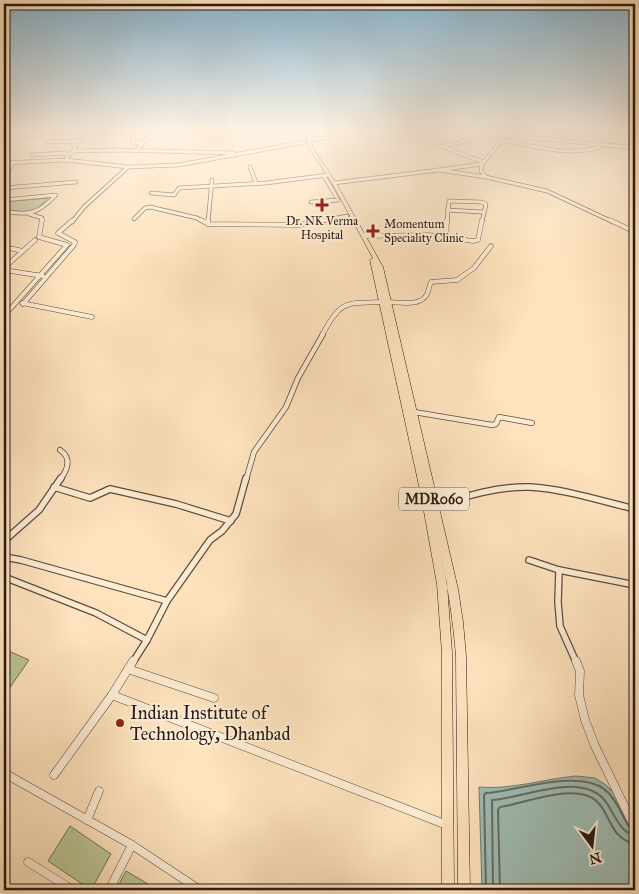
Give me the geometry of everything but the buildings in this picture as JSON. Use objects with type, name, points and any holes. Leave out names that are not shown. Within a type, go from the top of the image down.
[{"type":"main road","name":"MDR060","points":[[326,173],[380,266],[384,302]]},
{"type":"main road","name":"MDR060","points":[[328,177],[338,200],[372,260],[378,276],[407,398],[442,584],[447,653],[448,890]]},
{"type":"main road","name":"MDR060","points":[[407,398],[414,412],[436,506],[458,622],[461,656],[464,890]]},
{"type":"main road","points":[[447,653],[461,656]]},
{"type":"street","points":[[23,304],[75,242],[58,233],[72,222],[84,207],[122,173]]},
{"type":"street","points":[[252,173],[256,183]]},
{"type":"street","points":[[151,193],[174,195],[179,188],[396,173]]},
{"type":"street","points":[[457,173],[486,177],[547,191],[635,232]]},
{"type":"street","points":[[482,173],[486,177]]},
{"type":"street","points":[[208,224],[212,180]]},
{"type":"street","points":[[4,188],[76,182]]},
{"type":"street","points":[[4,200],[56,195],[44,209],[29,214]]},
{"type":"street","points":[[311,202],[338,200]]},
{"type":"street","points":[[363,236],[413,234],[478,240],[486,204],[483,202],[453,200],[448,202],[446,237]]},
{"type":"street","points":[[134,219],[145,208],[153,207],[197,218],[208,224],[299,225],[347,216]]},
{"type":"street","points":[[447,210],[483,212]]},
{"type":"street","points":[[4,211],[29,214],[42,218],[39,237],[67,245],[4,316]]},
{"type":"street","points":[[5,266],[35,240]]},
{"type":"street","points":[[54,775],[112,695],[147,640],[167,602],[210,540],[236,514],[254,452],[286,407],[298,378],[333,316],[348,303],[407,302],[423,299],[431,282],[457,280],[474,268],[491,246]]},
{"type":"street","points":[[4,247],[23,250]]},
{"type":"street","points":[[5,266],[46,277]]},
{"type":"street","points":[[17,302],[92,317]]},
{"type":"street","points":[[414,412],[492,425],[496,424],[499,417],[532,423]]},
{"type":"street","points":[[4,541],[39,510],[67,470],[66,454],[60,450]]},
{"type":"street","points":[[54,487],[88,498],[93,497],[102,490],[110,489],[176,504],[231,521]]},
{"type":"street","points":[[436,506],[462,497],[529,488],[560,492],[635,509]]},
{"type":"street","points":[[4,557],[21,560],[167,602]]},
{"type":"street","points":[[529,560],[559,570],[635,585]]},
{"type":"street","points":[[559,570],[558,602],[560,626],[580,671],[582,683],[579,695],[585,720],[595,746],[635,828]]},
{"type":"street","points":[[4,578],[96,613],[147,640]]},
{"type":"street","points":[[128,669],[214,698]]},
{"type":"street","points":[[112,695],[447,825]]},
{"type":"street","points":[[4,773],[132,845],[200,890]]},
{"type":"street","points":[[87,820],[99,791]]},
{"type":"street","points":[[109,890],[132,845]]},
{"type":"street","points":[[28,862],[73,890]]},
{"type":"green space","points":[[48,198],[38,208],[29,212],[4,209],[4,202]]},
{"type":"green space","points":[[4,649],[29,660],[4,696]]},
{"type":"green space","points":[[70,826],[111,854],[91,890],[48,861]]},
{"type":"green space","points":[[126,871],[158,890],[116,890]]},
{"type":"water","points":[[576,776],[595,778],[606,785],[614,793],[635,828],[635,890],[482,890],[479,787],[515,786]]},
{"type":"place","name":"Dr. NK Verma Hospital","points":[[322,205]]},
{"type":"place","name":"Momentum Speciality Clinic","points":[[373,231]]},
{"type":"place","name":"Indian Institute of Technology, Dhanbad","points":[[120,723]]}]
